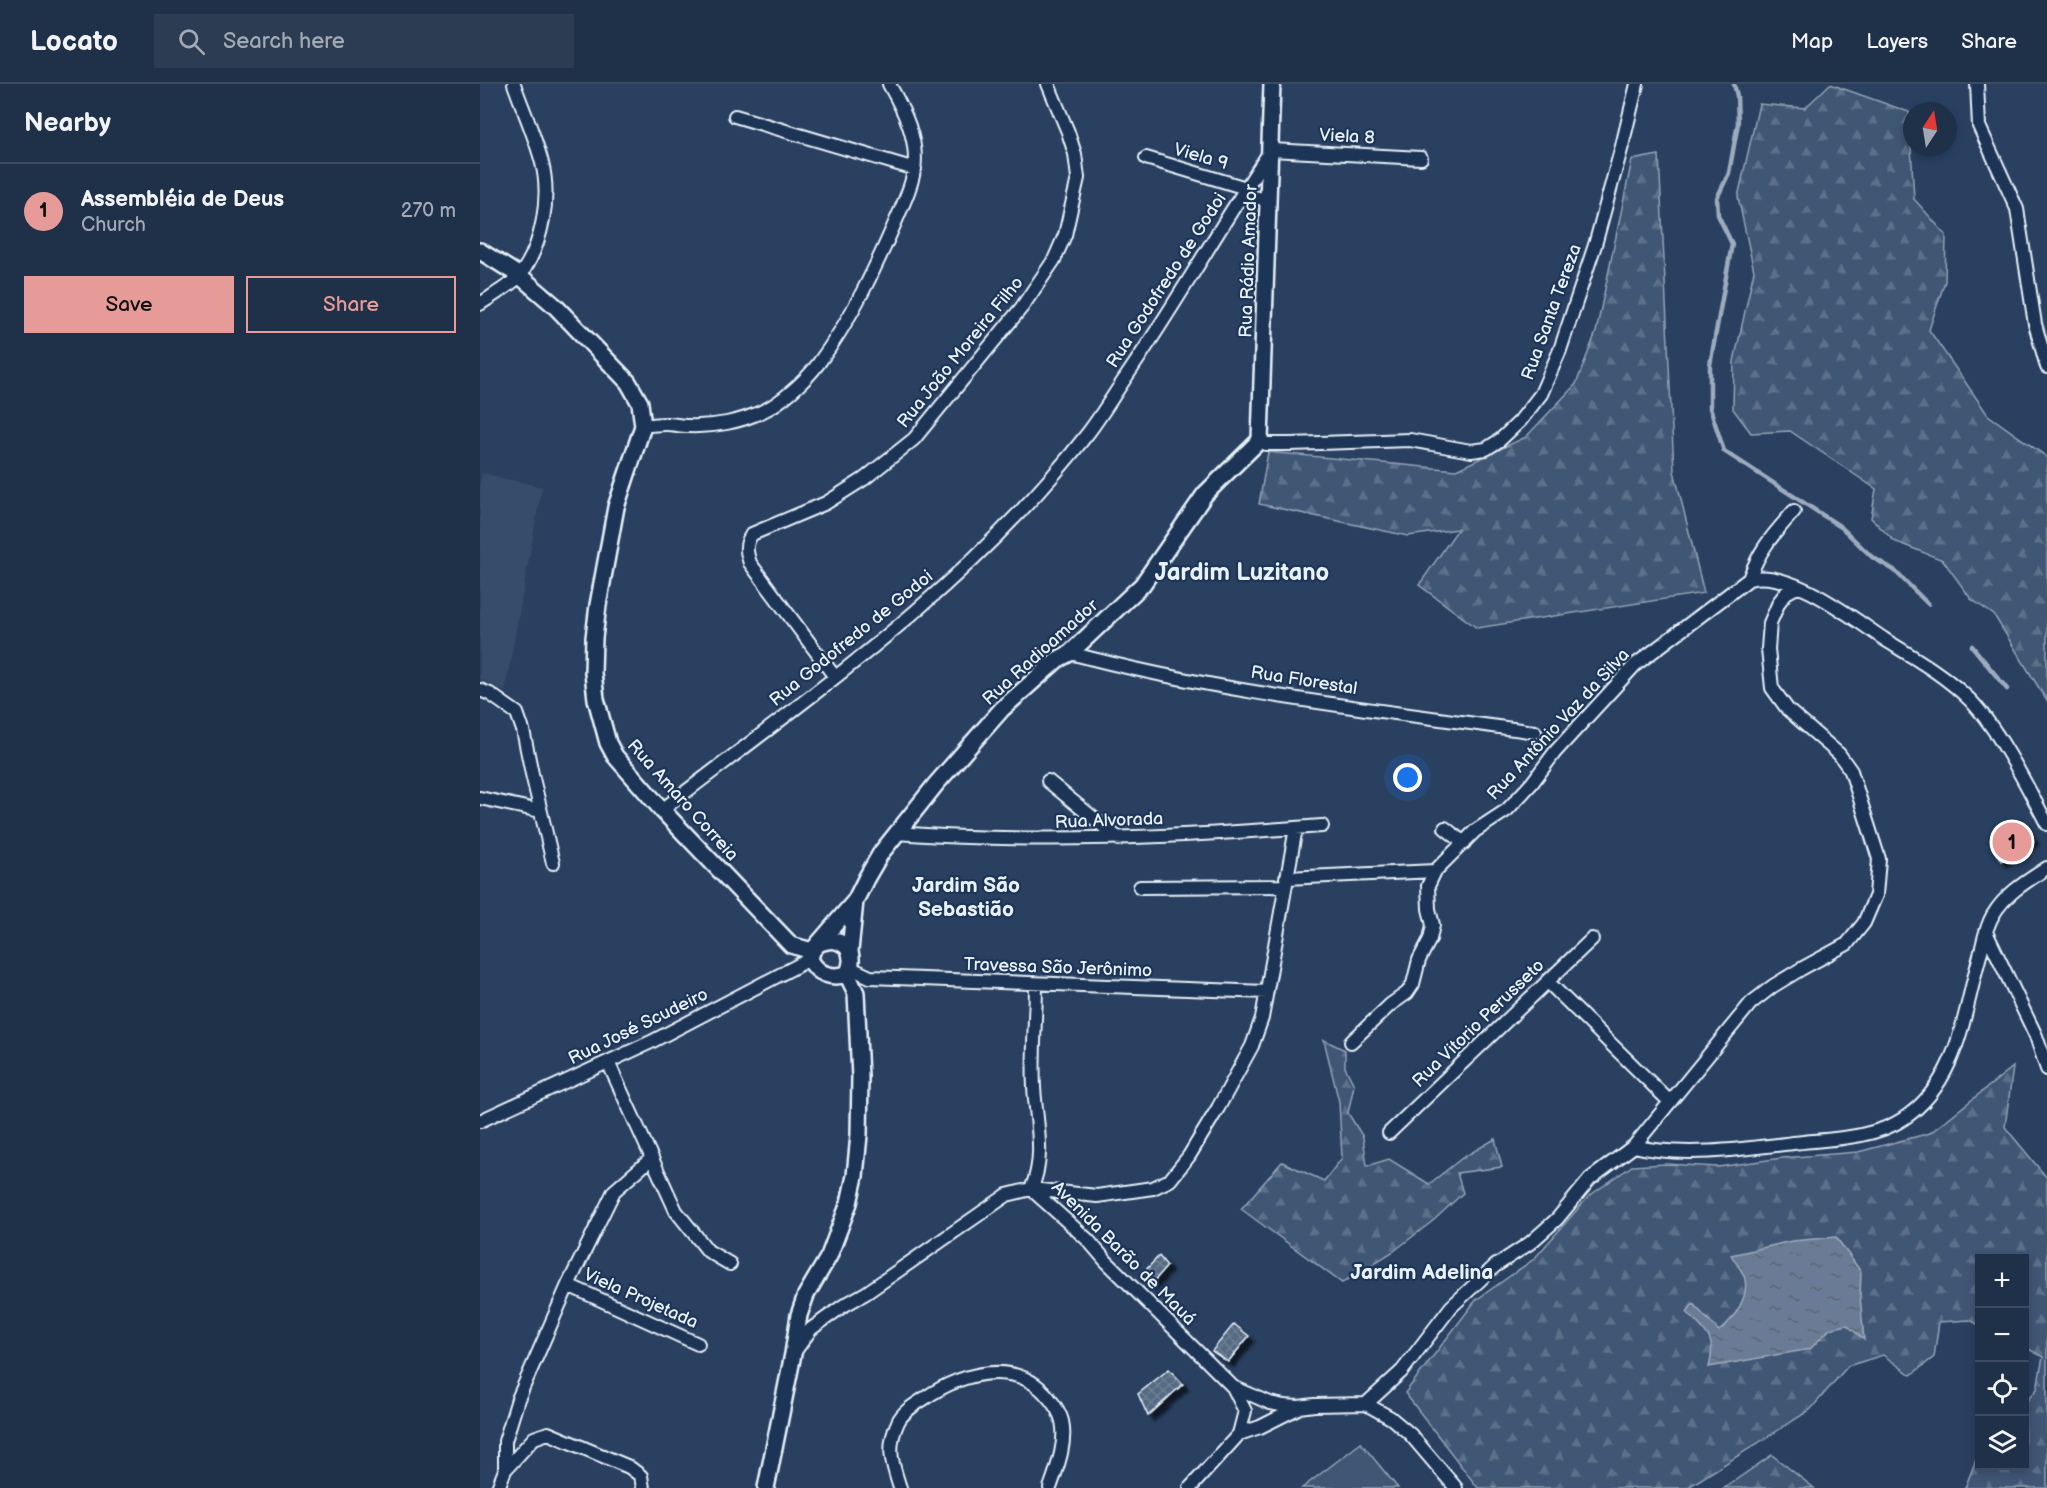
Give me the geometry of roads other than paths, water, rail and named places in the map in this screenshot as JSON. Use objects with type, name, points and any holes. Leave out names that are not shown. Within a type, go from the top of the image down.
[{"type":"street","points":[[480,304],[520,276],[536,245],[542,222],[546,191],[542,164],[514,84]]},
{"type":"street","points":[[480,251],[520,276],[555,306],[628,382],[640,403],[643,426],[715,425],[765,411],[817,366],[850,313],[886,244],[908,191],[915,169],[912,138],[905,116],[889,84]]},
{"type":"street","name":"Rua João Moreira Filho","points":[[835,677],[750,563],[746,552],[747,542],[752,534],[826,504],[864,479],[914,439],[1022,307],[1054,260],[1065,235],[1078,178],[1075,154],[1068,132],[1048,84]]},
{"type":"street","name":"Rua Rádio Amador","points":[[1260,440],[1272,84]]},
{"type":"street","name":"Rua Santa Tereza","points":[[1260,440],[1266,444],[1410,440],[1471,451],[1486,449],[1500,440],[1520,421],[1541,394],[1560,350],[1595,245],[1623,146],[1637,84]]},
{"type":"street","points":[[1977,84],[1979,126],[2017,209],[2036,324],[2047,367]]},
{"type":"street","points":[[735,116],[915,169]]},
{"type":"street","name":"Viela 8","points":[[1271,150],[1421,158]]},
{"type":"street","name":"Rua Godofredo de Godoi","points":[[662,810],[900,627],[987,546],[1030,501],[1088,433],[1271,150]]},
{"type":"street","name":"Viela 9","points":[[1146,158],[1246,188]]},
{"type":"street","points":[[1238,201],[1251,196],[1259,196],[1269,203]]},
{"type":"street","name":"Rua Amaro Correia","points":[[643,426],[616,507],[598,605],[593,672],[596,699],[608,743],[615,756],[662,810],[791,945],[813,951]]},
{"type":"street","name":"Rua Radioamador","points":[[813,951],[855,902],[871,869],[896,833],[936,784],[1002,709],[1057,660],[1070,653],[1142,585],[1205,494],[1260,440]]},
{"type":"street","points":[[1749,579],[1756,560],[1768,539],[1794,511]]},
{"type":"street","points":[[1749,579],[1760,576],[1797,586],[1827,600],[1930,668],[1969,699],[1991,726],[2047,824]]},
{"type":"street","name":"Rua Antônio Vaz da Silva","points":[[1351,1042],[1390,1005],[1407,993],[1413,984],[1419,960],[1430,939],[1433,925],[1429,909],[1428,886],[1435,872],[1475,831],[1507,810],[1532,783],[1555,752],[1635,665],[1749,579]]},
{"type":"street","points":[[1456,1488],[1410,1434],[1391,1418],[1366,1404],[1401,1371],[1451,1306],[1495,1266],[1530,1243],[1557,1219],[1590,1179],[1634,1146],[1751,1003],[1773,986],[1848,944],[1864,923],[1876,895],[1880,859],[1851,771],[1839,754],[1788,710],[1772,688],[1768,649],[1770,623],[1779,602],[1786,593],[1797,586]]},
{"type":"street","name":"Rua Florestal","points":[[1070,653],[1158,674],[1321,702],[1535,732]]},
{"type":"street","points":[[480,690],[490,694],[517,713],[554,862]]},
{"type":"street","points":[[1048,781],[1119,839]]},
{"type":"street","points":[[480,798],[540,811]]},
{"type":"street","name":"Rua Alvorada","points":[[896,833],[1012,839],[1119,839],[1322,826]]},
{"type":"street","points":[[1036,984],[1034,1085],[1040,1160],[1037,1177],[1031,1189],[1097,1196],[1153,1188],[1170,1180],[1189,1156],[1252,1046],[1262,1018],[1296,828]]},
{"type":"street","points":[[1444,828],[1464,843]]},
{"type":"street","points":[[1634,1146],[1650,1150],[1731,1150],[1866,1134],[1902,1120],[1926,1100],[1948,1069],[1959,1040],[1991,917],[2001,903],[2047,867]]},
{"type":"street","points":[[1140,886],[1286,882],[1435,872]]},
{"type":"street","name":"Rua Radioamador","points":[[850,951],[855,902]]},
{"type":"street","points":[[1986,932],[2036,1036],[2047,1069]]},
{"type":"street","name":"Rua Vitorio Perusseto","points":[[1389,1133],[1592,939]]},
{"type":"street","points":[[793,1354],[799,1315],[806,1294],[829,1256],[849,1203],[855,1176],[859,1135],[860,1077],[856,993],[849,971],[850,951],[841,942],[827,940],[813,951],[814,968],[838,977],[849,971]]},
{"type":"street","name":"Rua José Scudeiro","points":[[480,1121],[662,1036],[813,951]]},
{"type":"street","name":"Travessa São Jerônimo","points":[[849,971],[870,977],[1266,992]]},
{"type":"street","points":[[1547,981],[1670,1102]]},
{"type":"street","points":[[608,1062],[676,1211],[708,1251],[729,1264]]},
{"type":"street","points":[[505,1470],[505,1441],[518,1399],[568,1285],[614,1191],[652,1158]]},
{"type":"street","name":"Avenida Barão de Mauá","points":[[766,1488],[793,1354],[811,1329],[1007,1195],[1031,1189],[1088,1240],[1106,1261],[1233,1387],[1270,1403],[1299,1407],[1366,1404]]},
{"type":"street","name":"Viela Projetada","points":[[568,1285],[698,1344]]},
{"type":"street","points":[[900,1488],[890,1454],[892,1438],[899,1419],[910,1408],[941,1387],[998,1372],[1013,1373],[1041,1387],[1054,1404],[1062,1421],[1063,1442],[1050,1488]]},
{"type":"street","points":[[1190,1488],[1239,1434],[1245,1411],[1233,1387]]},
{"type":"street","points":[[1239,1434],[1260,1427],[1299,1407]]},
{"type":"street","points":[[498,1488],[505,1470],[534,1438],[548,1433],[629,1467],[641,1476],[643,1488]]},
{"type":"water","points":[[1836,1237],[1861,1272],[1860,1296],[1864,1340],[1847,1325],[1830,1329],[1810,1349],[1709,1367],[1711,1342],[1704,1330],[1687,1312],[1693,1304],[1719,1331],[1730,1321],[1743,1299],[1746,1284],[1743,1273],[1731,1255],[1792,1241]]},
{"type":"waterway","points":[[1734,84],[1738,123],[1729,173],[1717,198],[1718,215],[1732,244],[1710,365],[1710,408],[1724,451],[1841,527],[1872,557],[1894,570],[1928,604]]},
{"type":"waterway","points":[[1972,646],[2007,689]]},
{"type":"place","name":"Assembléia de Deus","points":[[2012,842]]},
{"type":"district","name":"Jardim Luzitano","points":[[1242,572]]},
{"type":"district","name":"Jardim São Sebastião","points":[[966,897]]},
{"type":"district","name":"Jardim Adelina","points":[[1422,1272]]}]
